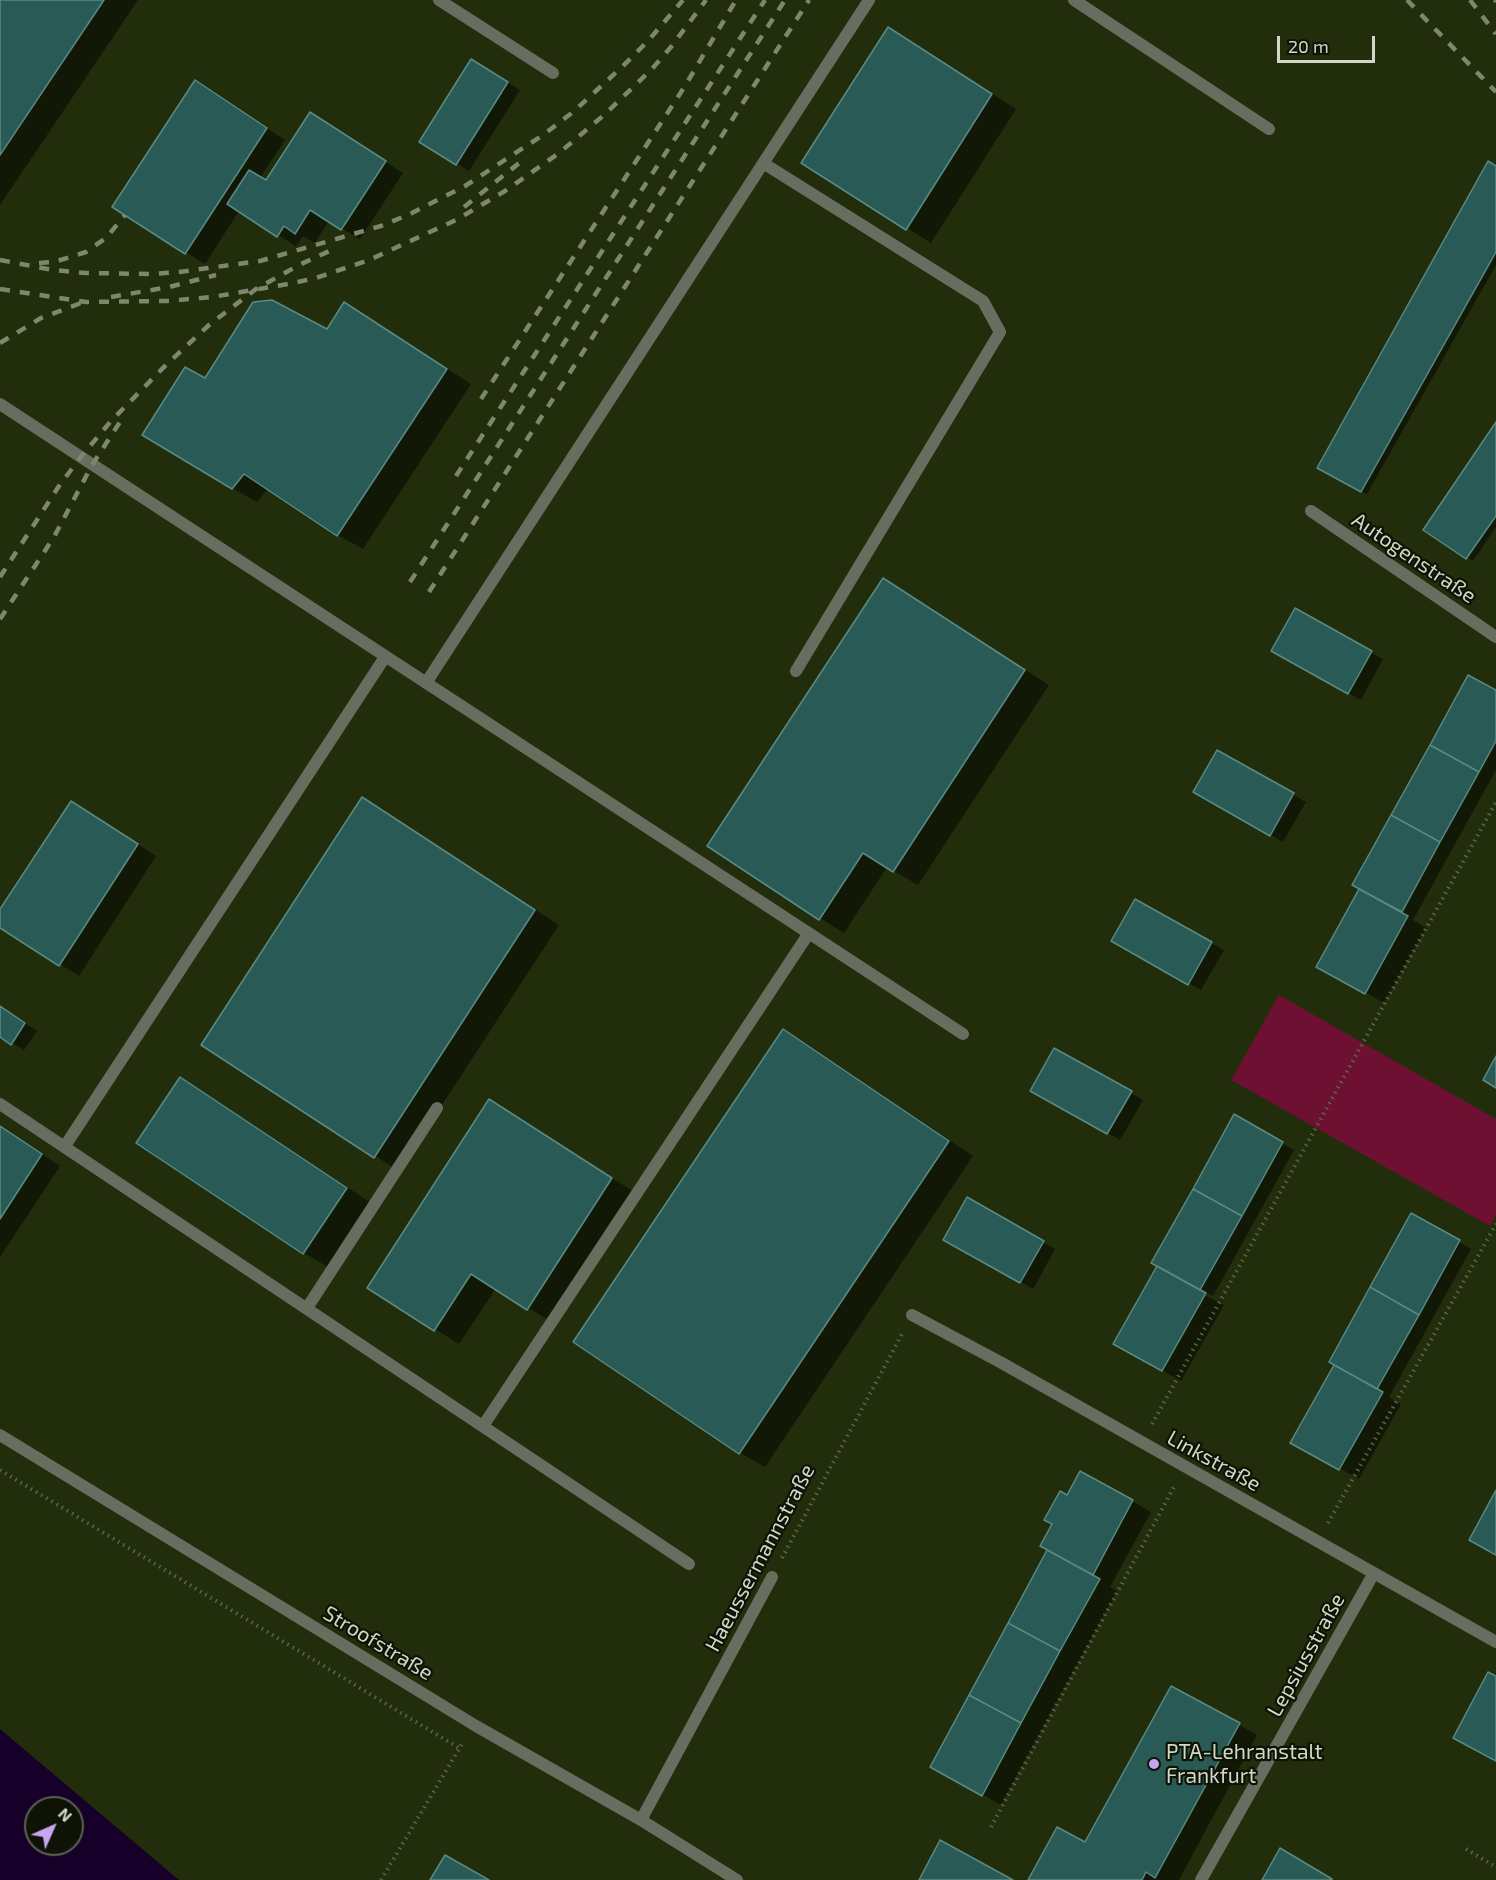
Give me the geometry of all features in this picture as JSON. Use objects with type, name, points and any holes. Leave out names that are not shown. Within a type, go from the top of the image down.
[{"type":"street","points":[[439,0],[553,73]]},
{"type":"street","points":[[426,683],[869,0]]},
{"type":"street","points":[[1074,0],[1269,129]]},
{"type":"street","points":[[764,163],[983,301],[1000,332],[796,671]]},
{"type":"street","points":[[0,404],[963,1034]]},
{"type":"street","name":"Autogenstraße","points":[[1311,512],[1496,637]]},
{"type":"street","points":[[65,1146],[385,657]]},
{"type":"street","points":[[483,1426],[809,933]]},
{"type":"street","points":[[0,1104],[689,1564]]},
{"type":"street","points":[[307,1308],[437,1108]]},
{"type":"street","name":"Linkstraße","points":[[912,1315],[1000,1362],[1496,1642]]},
{"type":"street","name":"Stroofstraße","points":[[0,1435],[476,1726],[641,1820],[737,1880]]},
{"type":"street","name":"Lepsiusstraße","points":[[1201,1880],[1374,1573]]},
{"type":"street","name":"Haeussermannstraße","points":[[641,1820],[772,1577]]},
{"type":"path","points":[[1142,1443],[1496,802]]},
{"type":"path","points":[[1317,1542],[1496,1224]]},
{"type":"path","name":"Haeussermannstraße","points":[[772,1577],[912,1315]]},
{"type":"path","points":[[990,1827],[1184,1467]]},
{"type":"path","points":[[0,1470],[459,1748]]},
{"type":"path","points":[[381,1880],[459,1748],[476,1726]]},
{"type":"path","points":[[1466,1849],[1496,1867]]},
{"type":"shaded area","points":[[1279,995],[1496,1119],[1496,1215],[1490,1226],[1231,1080]]},
{"type":"shaded area","points":[[0,1729],[79,1796],[24,1796],[24,1856],[84,1856],[84,1800],[179,1880],[0,1880]]},
{"type":"building","points":[[0,0],[104,0],[0,155]]},
{"type":"building","points":[[888,27],[992,94],[906,230],[801,163]]},
{"type":"building","points":[[471,59],[508,82],[456,165],[419,142]]},
{"type":"building","points":[[195,80],[267,128],[185,254],[112,207]]},
{"type":"building","points":[[310,112],[386,161],[341,230],[310,210],[295,234],[284,226],[277,237],[227,204],[249,170],[266,180]]},
{"type":"building","points":[[1488,161],[1496,166],[1496,252],[1361,492],[1317,468]]},
{"type":"building","points":[[272,300],[327,329],[344,302],[447,369],[337,536],[244,474],[232,489],[142,435],[185,367],[205,378],[253,302]]},
{"type":"building","points":[[1496,422],[1496,516],[1466,559],[1423,530]]},
{"type":"building","points":[[883,578],[1025,670],[893,872],[863,853],[819,920],[707,846]]},
{"type":"building","points":[[1295,608],[1372,651],[1348,694],[1271,651]]},
{"type":"building","points":[[1468,675],[1496,690],[1496,741],[1479,772],[1430,745]]},
{"type":"building","points":[[1430,745],[1479,772],[1440,842],[1391,815]]},
{"type":"building","points":[[1217,750],[1294,793],[1270,836],[1193,792]]},
{"type":"building","points":[[362,797],[535,910],[374,1158],[201,1045]]},
{"type":"building","points":[[71,801],[138,844],[59,966],[0,928],[0,909]]},
{"type":"building","points":[[1391,815],[1440,842],[1402,912],[1352,885]]},
{"type":"building","points":[[1359,889],[1408,916],[1365,994],[1316,967]]},
{"type":"building","points":[[1135,899],[1212,942],[1188,985],[1111,941]]},
{"type":"building","points":[[0,1006],[25,1023],[11,1045],[0,1037]]},
{"type":"building","points":[[783,1029],[949,1141],[739,1454],[573,1342]]},
{"type":"building","points":[[1054,1048],[1132,1091],[1107,1134],[1030,1091]]},
{"type":"building","points":[[1496,1056],[1496,1088],[1483,1080]]},
{"type":"building","points":[[180,1077],[347,1188],[303,1254],[136,1143]]},
{"type":"building","points":[[489,1099],[612,1178],[527,1310],[471,1274],[434,1331],[367,1288]]},
{"type":"building","points":[[1234,1114],[1283,1142],[1242,1216],[1193,1189]]},
{"type":"building","points":[[0,1126],[42,1154],[0,1219]]},
{"type":"building","points":[[1193,1189],[1242,1216],[1200,1290],[1151,1263]]},
{"type":"building","points":[[967,1197],[1044,1241],[1020,1283],[943,1240]]},
{"type":"building","points":[[1411,1213],[1460,1240],[1419,1315],[1370,1287]]},
{"type":"building","points":[[1157,1266],[1206,1293],[1162,1371],[1113,1344]]},
{"type":"building","points":[[1370,1287],[1419,1315],[1377,1389],[1329,1362]]},
{"type":"building","points":[[1334,1365],[1383,1392],[1339,1470],[1290,1443]]},
{"type":"building","points":[[1080,1471],[1133,1500],[1093,1575],[1040,1546],[1052,1524],[1044,1520],[1060,1491],[1067,1495]]},
{"type":"building","points":[[1496,1490],[1496,1555],[1469,1540]]},
{"type":"building","points":[[1047,1550],[1100,1579],[1060,1651],[1008,1623]]},
{"type":"building","points":[[1008,1623],[1060,1651],[1021,1723],[969,1695]]},
{"type":"building","points":[[1488,1672],[1496,1676],[1496,1761],[1453,1738]]},
{"type":"building","points":[[1171,1686],[1240,1723],[1155,1878],[1146,1872],[1142,1880],[1028,1880],[1057,1827],[1085,1842]]},
{"type":"building","points":[[969,1695],[1021,1723],[982,1796],[930,1767]]},
{"type":"building","points":[[940,1840],[1013,1880],[919,1880]]},
{"type":"building","points":[[1280,1848],[1332,1879],[1332,1880],[1262,1880]]},
{"type":"building","points":[[445,1855],[489,1880],[430,1880]]},
{"type":"railway","points":[[0,260],[53,270],[85,273],[179,272],[260,261],[381,226],[465,186],[543,135],[573,112],[623,66],[683,0]]},
{"type":"railway","points":[[0,289],[86,302],[167,301],[212,297],[288,284],[316,278],[369,260],[456,220],[505,191],[559,153],[604,115],[651,70],[706,0]]},
{"type":"railway","points":[[481,399],[685,86],[736,0]]},
{"type":"railway","points":[[456,476],[765,0]]},
{"type":"railway","points":[[410,582],[785,0]]},
{"type":"railway","points":[[429,592],[809,0]]},
{"type":"railway","points":[[1407,0],[1496,92]]},
{"type":"railway","points":[[1470,0],[1496,34]]},
{"type":"railway","points":[[464,207],[523,160]]},
{"type":"railway","points":[[39,263],[54,262],[86,252],[106,238],[125,215]]},
{"type":"railway","points":[[0,577],[59,486],[80,458],[111,421],[167,364],[209,325],[256,289],[336,248]]},
{"type":"railway","points":[[111,297],[169,287],[216,275]]},
{"type":"railway","points":[[0,343],[41,318],[81,303]]},
{"type":"railway","points":[[0,619],[54,537],[92,465],[120,422]]},
{"type":"place","name":"PTA-Lehranstalt Frankfurt","points":[[1154,1764]]}]
